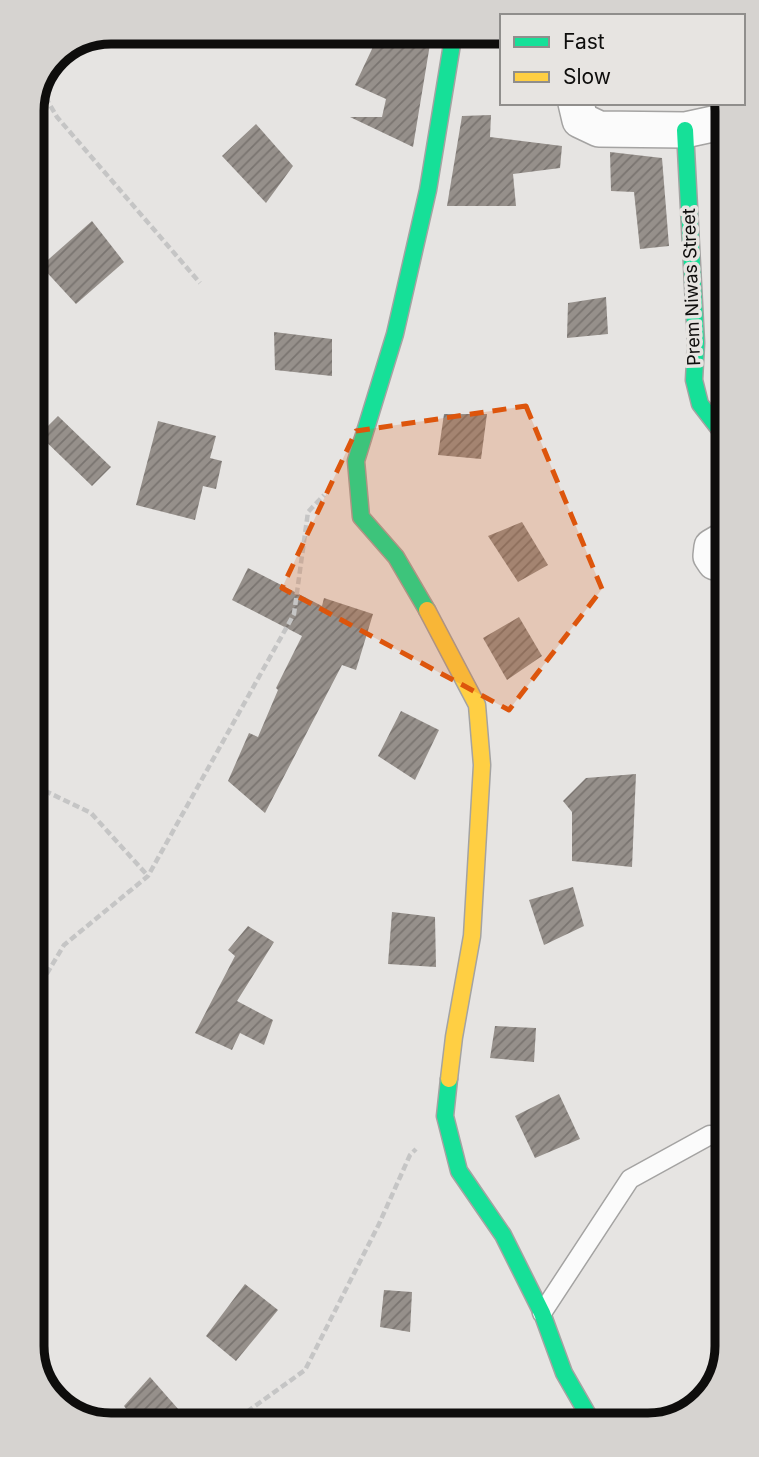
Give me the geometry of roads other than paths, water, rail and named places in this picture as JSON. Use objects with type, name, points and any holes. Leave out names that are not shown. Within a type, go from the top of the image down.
[{"type":"street","points":[[452,44],[428,190],[395,334],[356,461],[361,517],[396,556],[443,638],[477,705],[482,765],[472,936],[454,1037],[444,1116],[460,1171],[503,1235],[542,1313],[564,1373],[587,1413]]},
{"type":"street","points":[[576,105],[580,120],[599,129],[685,130],[715,124]]},
{"type":"street","name":"Prem Niwas Street","points":[[685,130],[696,343],[694,380],[700,404],[715,424]]},
{"type":"street","points":[[715,545],[712,547],[711,556],[715,562]]},
{"type":"lane","points":[[542,1313],[630,1179],[710,1135]]}]
